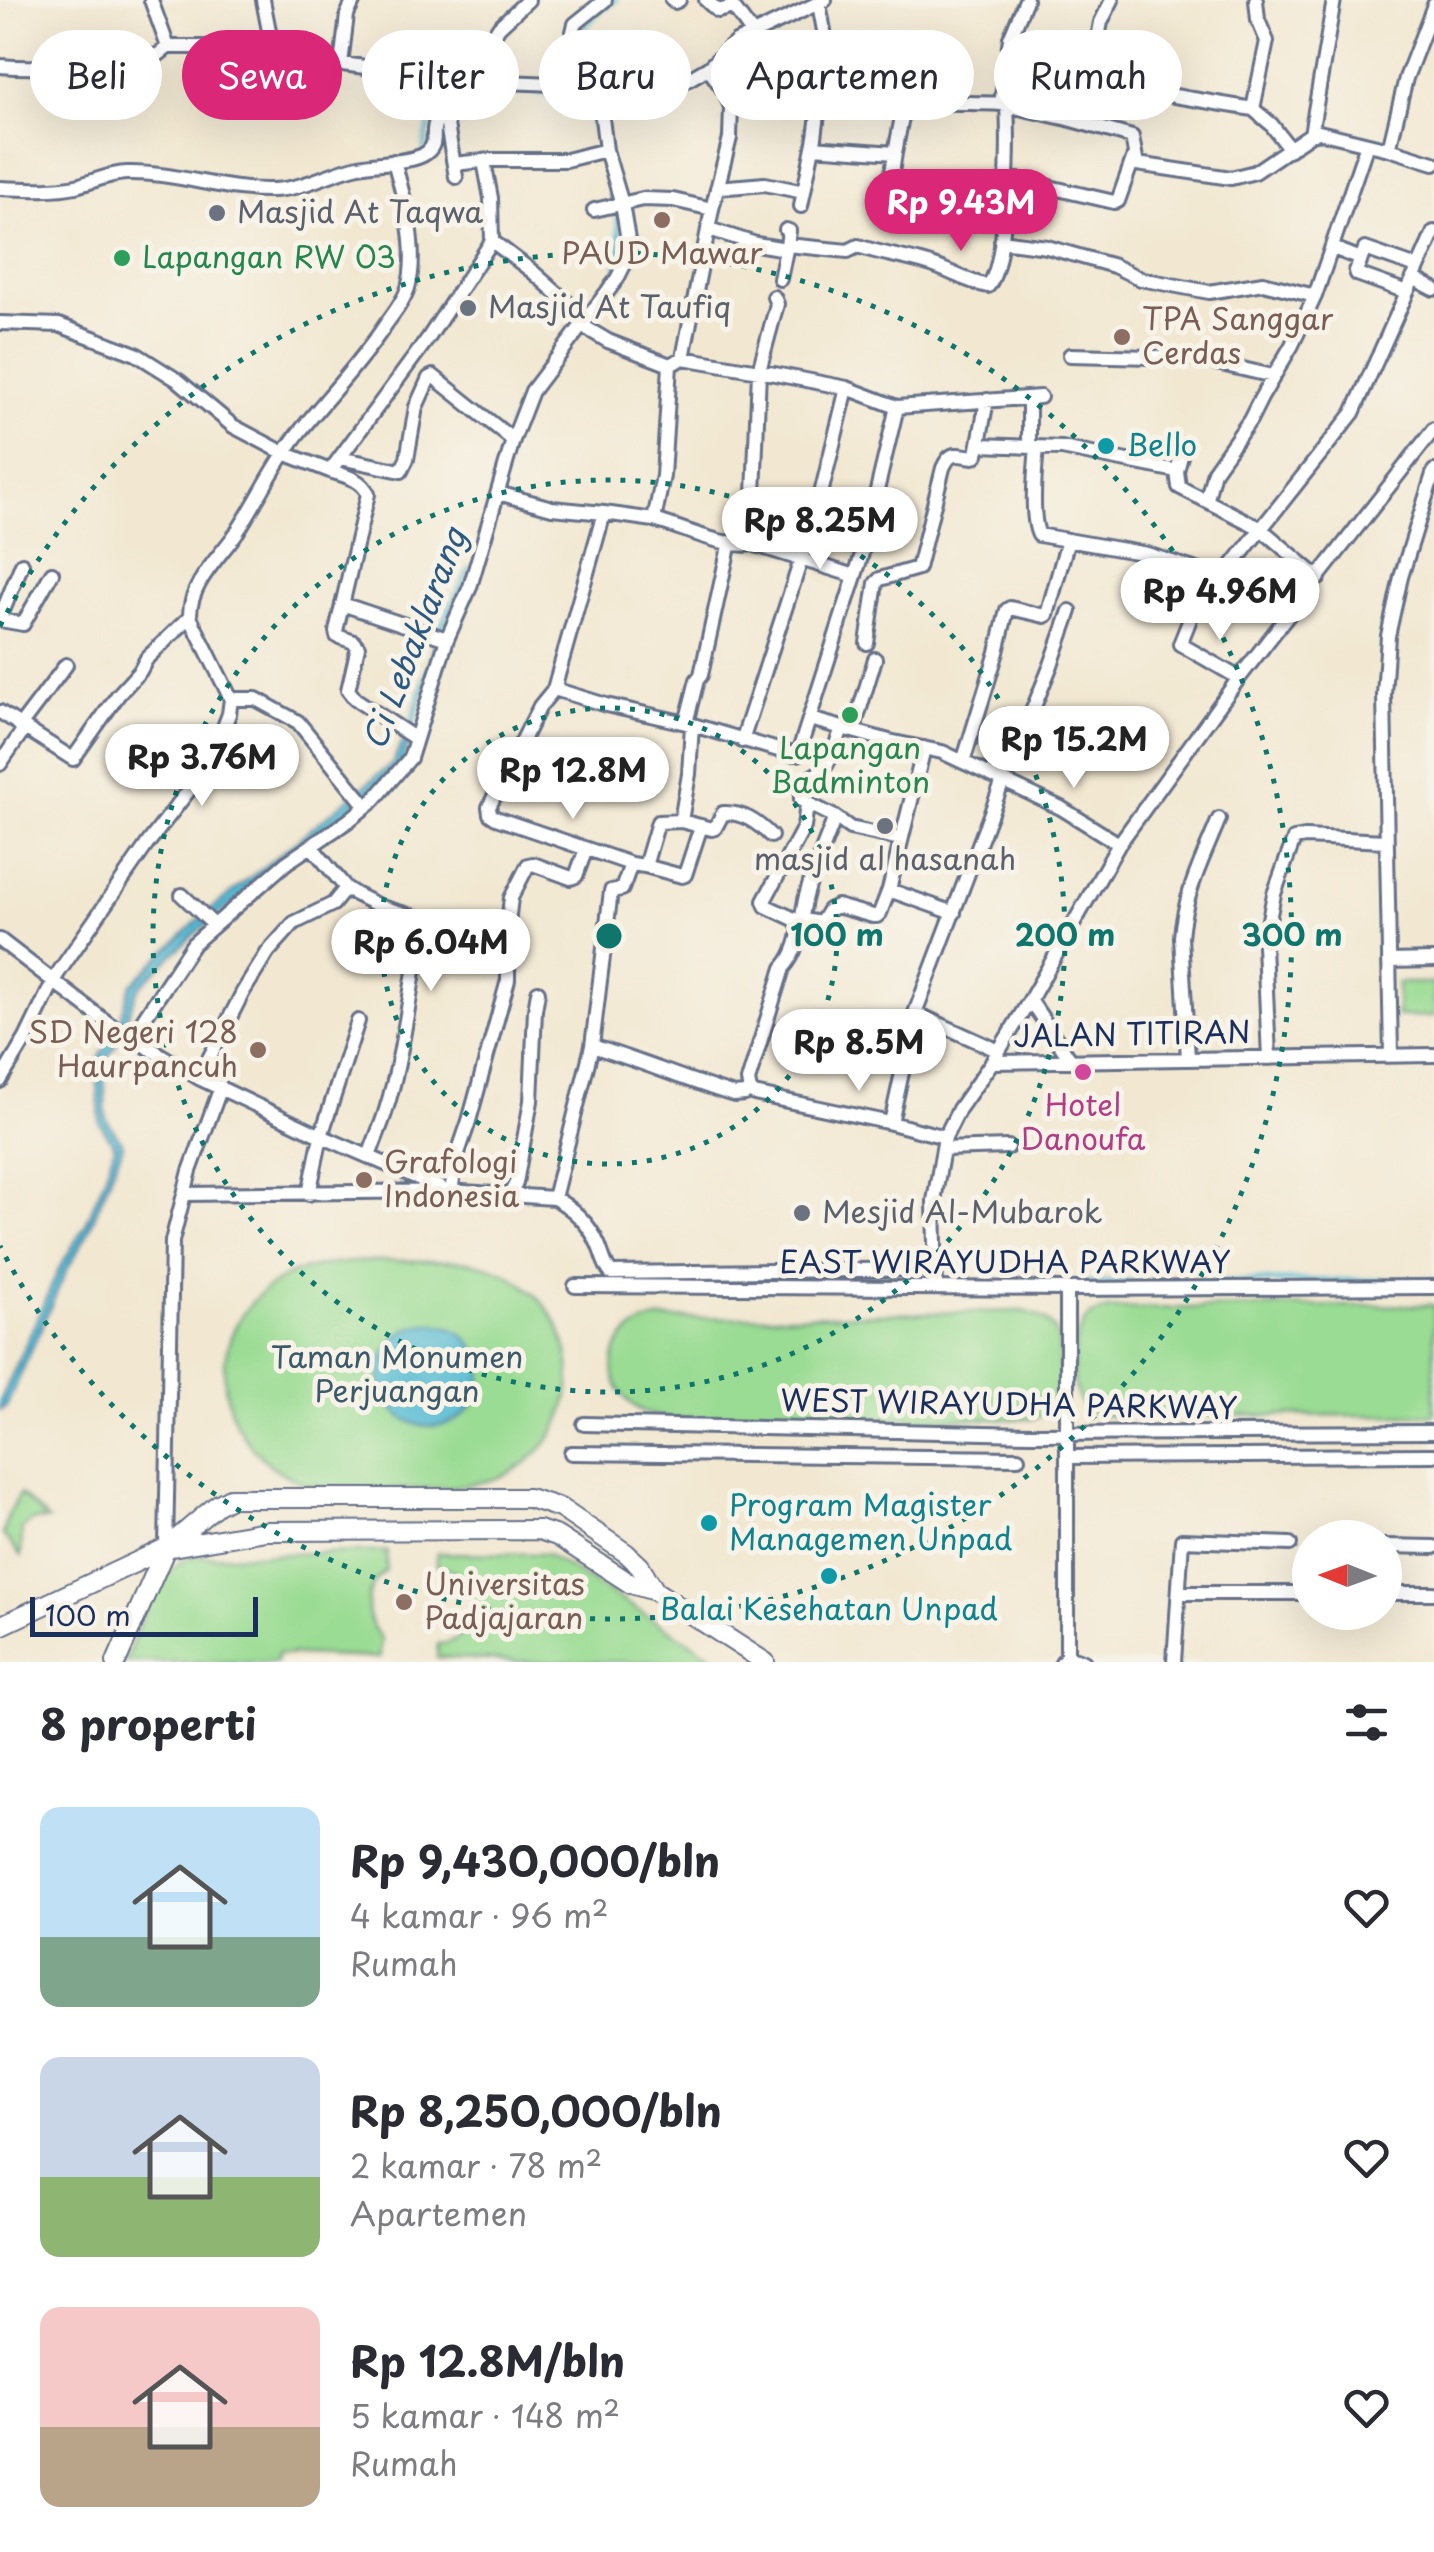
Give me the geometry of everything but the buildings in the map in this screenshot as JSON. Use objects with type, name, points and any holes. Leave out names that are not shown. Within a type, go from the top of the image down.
[{"type":"main road","points":[[0,1626],[166,1548],[216,1504],[230,1498],[529,1498],[560,1508],[626,1554],[640,1566],[655,1591]]},
{"type":"main road","points":[[166,1548],[266,1531],[539,1530],[557,1536],[631,1584],[655,1591],[759,1660]]},
{"type":"main road","points":[[116,1662],[166,1548]]},
{"type":"street","points":[[151,0],[168,47]]},
{"type":"street","points":[[262,0],[269,30]]},
{"type":"street","points":[[342,56],[347,15],[354,0]]},
{"type":"street","points":[[497,30],[528,0]]},
{"type":"street","points":[[519,83],[554,84],[576,24],[605,0]]},
{"type":"street","points":[[706,0],[722,11],[734,6],[750,30]]},
{"type":"street","points":[[1013,30],[1026,0]]},
{"type":"street","points":[[1112,0],[1101,22],[1090,80],[1253,109],[1271,124],[1290,149]]},
{"type":"street","points":[[1253,109],[1267,41],[1258,20],[1256,0]]},
{"type":"street","points":[[1311,134],[1334,0]]},
{"type":"street","points":[[762,30],[822,2],[824,30]]},
{"type":"street","points":[[1389,149],[1406,78],[1434,5]]},
{"type":"street","points":[[0,66],[66,66],[158,55],[168,47],[182,47]]},
{"type":"street","points":[[129,1037],[209,921],[311,846],[410,758],[411,736],[441,637],[470,587],[498,493],[509,437],[532,391],[625,263],[629,246],[601,152],[602,118],[615,96],[625,90],[677,84],[711,65]]},
{"type":"street","points":[[654,520],[676,361],[730,138],[732,107],[708,68]]},
{"type":"street","points":[[0,188],[54,189],[128,173],[270,190],[289,188],[342,170],[426,153],[434,144],[436,120]]},
{"type":"street","points":[[449,120],[455,171],[484,161],[566,160],[601,152]]},
{"type":"street","points":[[717,188],[766,184],[802,199],[817,120]]},
{"type":"street","points":[[891,179],[900,120]]},
{"type":"street","points":[[709,230],[756,244],[848,251],[858,246],[928,264],[970,283],[988,286],[993,280],[1001,241],[1009,141],[1006,120]]},
{"type":"street","points":[[1006,177],[1118,201],[1134,156],[1132,137],[1066,120]]},
{"type":"street","points":[[1134,156],[1137,164],[1149,167],[1231,178],[1255,172],[1319,132],[1434,163]]},
{"type":"street","points":[[1207,499],[1214,471],[1250,420],[1315,296],[1367,144]]},
{"type":"street","points":[[813,147],[895,153]]},
{"type":"street","points":[[0,1081],[54,980],[148,844],[210,763],[231,699],[190,617],[190,606],[198,586],[284,453],[364,356],[408,288],[410,227],[394,160]]},
{"type":"street","points":[[330,471],[429,337],[492,241],[484,161]]},
{"type":"street","points":[[594,210],[643,199],[673,200],[712,209]]},
{"type":"street","points":[[780,278],[789,231],[786,230]]},
{"type":"street","points":[[492,241],[608,340],[676,361],[759,371],[847,388],[897,407],[1034,398],[1036,531],[1043,537],[1147,554],[1222,578],[1353,413],[1434,232]]},
{"type":"street","points":[[1001,241],[1046,247],[1114,266],[1141,278],[1209,292],[1263,284],[1315,296]]},
{"type":"street","points":[[1333,248],[1360,259]]},
{"type":"street","points":[[1412,279],[1356,271],[1366,250],[1434,289]]},
{"type":"street","points":[[752,544],[759,371],[777,304],[774,297]]},
{"type":"street","points":[[0,322],[59,325],[136,354],[179,381],[233,426],[284,453],[356,480],[365,488],[368,494],[336,634],[358,648],[348,690],[355,699],[411,736]]},
{"type":"street","points":[[1070,354],[1195,358],[1273,376]]},
{"type":"street","points":[[340,458],[401,471],[407,459],[416,407],[432,376],[509,437]]},
{"type":"street","points":[[742,741],[816,514],[847,388]]},
{"type":"street","points":[[867,643],[876,583],[918,568],[943,468],[952,454],[974,457],[980,445],[987,400]]},
{"type":"street","points":[[554,689],[798,754],[854,576],[897,407]]},
{"type":"street","points":[[915,1013],[995,1056],[1119,844],[1239,678],[1434,430]]},
{"type":"street","points":[[980,445],[1062,448],[1177,471]]},
{"type":"street","points":[[1184,445],[1177,471],[1180,487],[1260,528],[1319,578]]},
{"type":"street","points":[[1391,1056],[1385,841],[1384,695],[1388,636],[1400,578],[1429,506],[1434,471]]},
{"type":"street","points":[[498,493],[552,508],[654,520],[730,542],[752,544],[854,576]]},
{"type":"street","points":[[604,513],[554,689],[540,706],[498,788],[489,807],[490,814],[586,849],[682,876],[701,826]]},
{"type":"street","points":[[963,762],[1007,610],[1048,615],[1068,540]]},
{"type":"street","points":[[681,822],[690,759],[689,724],[730,542]]},
{"type":"street","points":[[22,564],[0,619],[23,624],[52,573]]},
{"type":"street","points":[[1186,567],[1196,598],[1180,644],[1239,678]]},
{"type":"street","points":[[342,604],[441,637]]},
{"type":"street","points":[[891,1122],[915,1013],[1002,779],[1070,611]]},
{"type":"street","points":[[0,712],[73,759],[147,658],[190,617]]},
{"type":"street","points":[[875,660],[848,730],[824,768],[806,778],[801,800],[850,828],[900,840]]},
{"type":"street","points":[[0,764],[66,666]]},
{"type":"street","points":[[231,699],[256,699],[298,722],[360,799]]},
{"type":"street","points":[[810,719],[942,752],[1061,808],[1119,844]]},
{"type":"street","points":[[806,804],[804,828],[764,901],[766,906],[802,924],[825,920],[829,910],[838,906],[877,916],[889,890],[924,748]]},
{"type":"street","points":[[554,1198],[592,1046],[611,892],[625,885],[658,822],[716,828],[723,813],[735,813],[751,819],[771,836]]},
{"type":"street","points":[[592,1046],[667,1074],[734,1095],[745,1094],[835,816]]},
{"type":"street","points":[[1188,1060],[1182,918],[1219,818]]},
{"type":"street","points":[[1269,1058],[1264,946],[1274,894],[1294,840],[1305,837],[1385,841]]},
{"type":"street","points":[[311,846],[346,888],[382,908],[415,917],[420,926],[396,1066],[370,1157]]},
{"type":"street","points":[[450,1192],[508,980],[511,898],[528,865],[571,878],[576,876],[586,849]]},
{"type":"street","points":[[199,1078],[268,952],[294,924],[332,904],[346,888]]},
{"type":"street","points":[[889,890],[954,912]]},
{"type":"street","points":[[182,895],[209,921]]},
{"type":"street","points":[[0,940],[109,1024],[199,1078],[450,1192]]},
{"type":"street","points":[[1388,961],[1434,960]]},
{"type":"street","points":[[510,1195],[516,1184],[531,1100],[538,992]]},
{"type":"street","points":[[1030,1000],[1071,1062]]},
{"type":"street","points":[[309,1194],[321,1136],[358,1021]]},
{"type":"street","name":"JALAN TITIRAN","points":[[936,1288],[934,1201],[944,1143],[959,1108],[995,1056],[1071,1062],[1434,1054]]},
{"type":"street","points":[[749,1086],[754,1094],[891,1122],[944,1143],[1008,1148]]},
{"type":"street","points":[[166,1548],[172,1242],[190,1171],[221,1088]]},
{"type":"street","points":[[185,1194],[450,1192],[554,1198],[584,1222],[611,1274],[936,1269]]},
{"type":"street","name":"EAST WIRAYUDHA PARKWAY","points":[[575,1286],[1434,1286]]},
{"type":"street","points":[[1067,1289],[1067,1434],[1074,1457],[1064,1659],[1084,1662]]},
{"type":"street","name":"WEST WIRAYUDHA PARKWAY","points":[[584,1424],[1067,1434],[1434,1432]]},
{"type":"street","points":[[572,1453],[1018,1458]]},
{"type":"street","points":[[1074,1457],[1434,1455]]},
{"type":"street","points":[[1174,1662],[1183,1538],[1290,1544]]},
{"type":"street","points":[[1402,1546],[1434,1546]]},
{"type":"street","points":[[1179,1592],[1292,1593]]},
{"type":"street","points":[[1402,1593],[1434,1594]]},
{"type":"green space","points":[[1397,983],[1434,983],[1434,1016],[1397,1017]]},
{"type":"green space","name":"Taman Monumen Perjuangan","points":[[368,1261],[462,1261],[501,1272],[532,1292],[554,1320],[567,1352],[569,1386],[561,1419],[541,1449],[509,1473],[492,1480],[424,1489],[333,1489],[295,1479],[264,1460],[242,1433],[228,1402],[225,1368],[232,1335],[250,1304],[281,1279],[320,1266]]},
{"type":"green space","points":[[1434,1305],[1434,1415],[1105,1416],[1087,1410],[1076,1392],[1077,1338],[1089,1317],[1108,1309]]},
{"type":"green space","points":[[1022,1311],[1052,1327],[1059,1356],[1056,1402],[1046,1414],[1031,1419],[666,1418],[645,1412],[628,1401],[613,1371],[622,1340],[637,1327],[658,1319]]},
{"type":"green space","points":[[20,1494],[48,1520],[31,1521],[22,1529],[21,1556],[3,1535],[8,1515]]},
{"type":"green space","points":[[387,1551],[386,1571],[373,1585],[368,1603],[371,1622],[381,1638],[380,1658],[277,1654],[276,1662],[125,1662],[156,1589],[165,1576],[189,1557]]},
{"type":"green space","points":[[437,1553],[546,1554],[718,1662],[530,1662],[437,1657],[438,1644],[463,1633],[472,1607],[471,1593],[464,1580],[437,1566]]},
{"type":"water","points":[[408,729],[413,732],[400,768],[192,936],[138,988],[119,1040],[104,1064],[106,1119],[122,1148],[88,1233],[66,1271],[6,1407],[0,1410],[0,1402],[60,1267],[85,1226],[115,1146],[100,1123],[97,1062],[119,1023],[131,985],[199,919],[393,763]]},
{"type":"water","points":[[431,1324],[451,1328],[467,1339],[478,1355],[482,1375],[478,1395],[467,1411],[451,1422],[431,1426],[411,1422],[395,1411],[384,1395],[380,1375],[384,1355],[395,1339],[411,1328]]},
{"type":"waterway","points":[[582,30],[616,0]]},
{"type":"waterway","points":[[519,88],[539,93]]},
{"type":"waterway","name":"Ci Lebaklarang","points":[[592,120],[608,178]]},
{"type":"waterway","points":[[424,149],[429,126]]},
{"type":"waterway","name":"Ci Lebaklarang","points":[[617,213],[621,246],[617,266]]},
{"type":"waterway","name":"Ci Lebaklarang","points":[[499,466],[520,406]]},
{"type":"waterway","name":"Ci Lebaklarang","points":[[410,731],[440,629],[470,568]]},
{"type":"waterway","points":[[91,1018],[115,1038]]},
{"type":"waterway","points":[[1037,1283],[1434,1280]]},
{"type":"place","name":"Masjid At Taqwa","points":[[217,213]]},
{"type":"place","name":"PAUD Mawar","points":[[662,220]]},
{"type":"place","name":"Lapangan RW 03","points":[[122,258]]},
{"type":"place","name":"Masjid At Taufiq","points":[[468,308]]},
{"type":"place","name":"TPA Sanggar Cerdas","points":[[1122,337]]},
{"type":"place","name":"Bello","points":[[1106,446]]},
{"type":"place","name":"Lapangan Badminton","points":[[850,715]]},
{"type":"place","name":"masjid al hasanah","points":[[885,826]]},
{"type":"place","name":"SD Negeri 128 Haurpancuh","points":[[258,1050]]},
{"type":"place","name":"Hotel Danoufa","points":[[1083,1072]]},
{"type":"place","name":"Grafologi Indonesia","points":[[364,1180]]},
{"type":"place","name":"Mesjid Al-Mubarok","points":[[802,1213]]},
{"type":"place","name":"Program Magister Managemen Unpad","points":[[709,1523]]},
{"type":"place","name":"Balai Kesehatan Unpad","points":[[829,1576]]},
{"type":"place","name":"Universitas Padjajaran","points":[[404,1602]]}]
